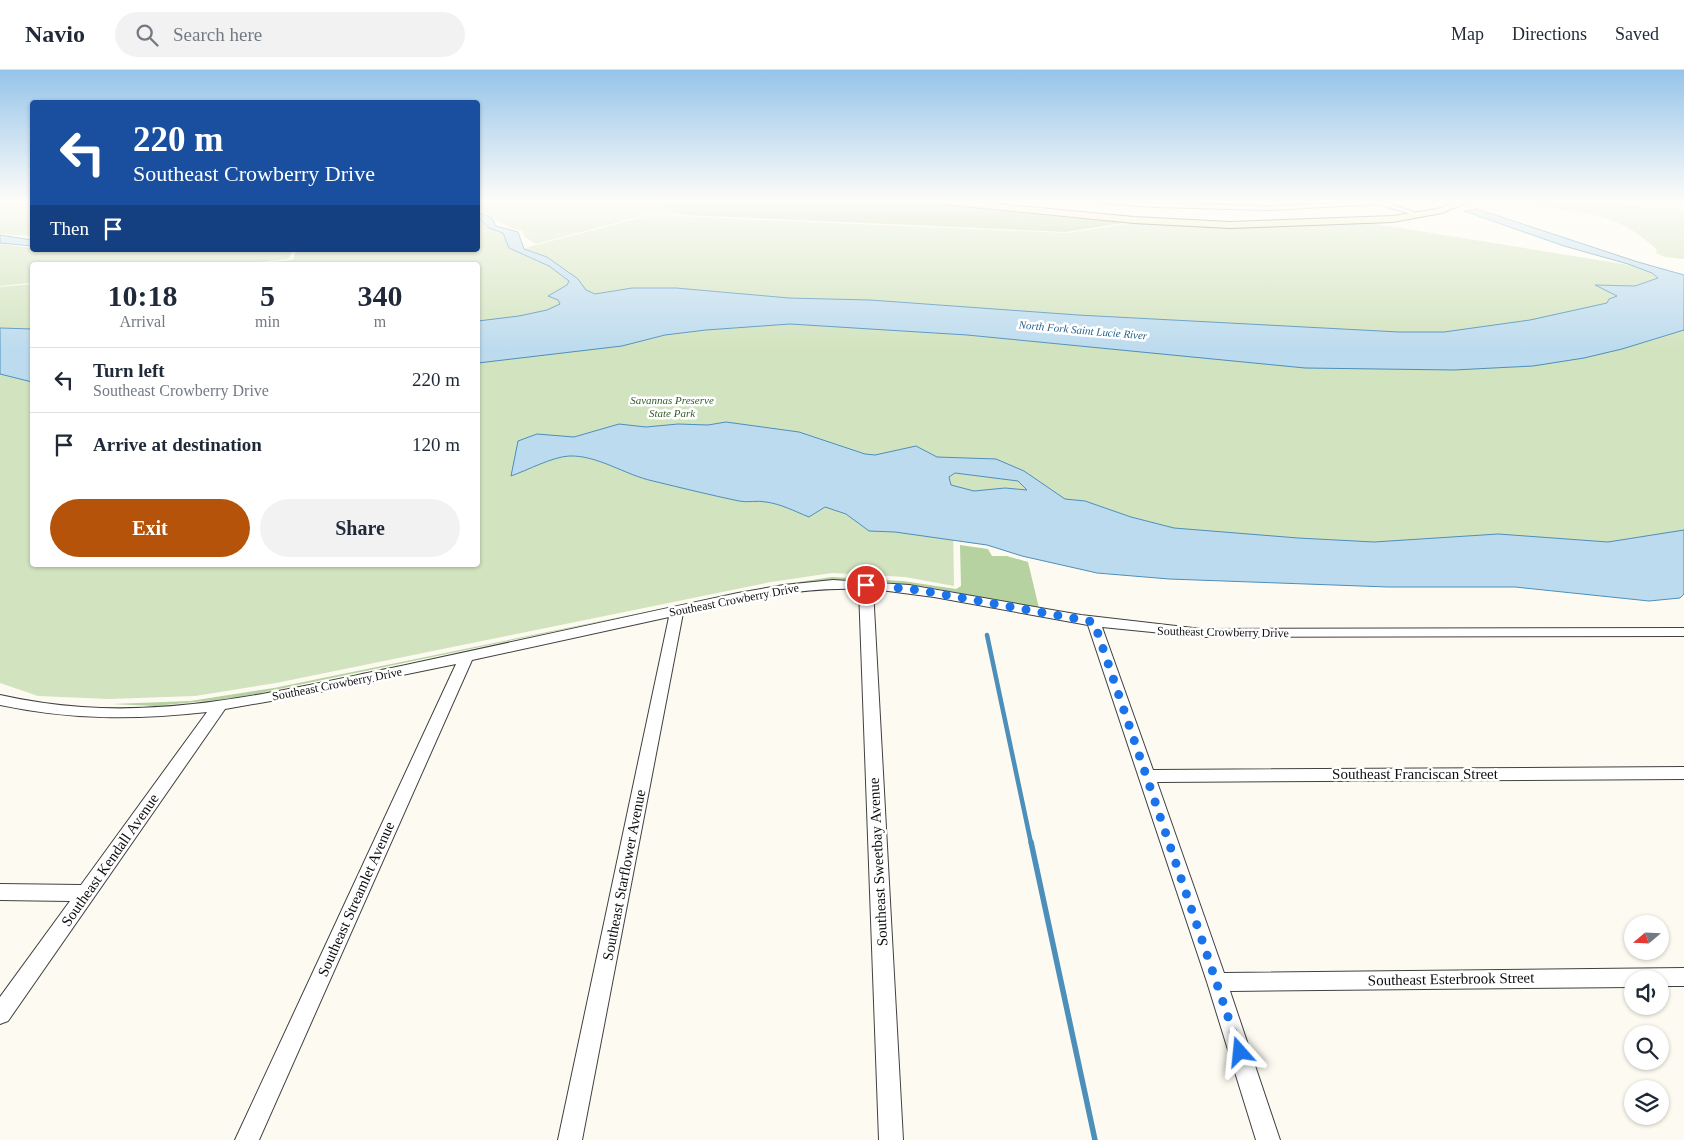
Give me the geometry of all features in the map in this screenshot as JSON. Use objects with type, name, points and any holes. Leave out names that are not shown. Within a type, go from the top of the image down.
[{"type":"street","name":"Southeast Crowberry Drive","points":[[0,700],[76,713],[151,711],[219,706],[278,696],[466,657],[753,594],[810,586],[866,585],[919,590],[1145,630],[1202,633],[1684,632]]},
{"type":"street","name":"Southeast Sweetbay Avenue","points":[[866,585],[891,1140]]},
{"type":"street","name":"Southeast Starflower Avenue","points":[[570,1140],[677,611]]},
{"type":"street","points":[[1094,622],[1217,982],[1268,1140]]},
{"type":"street","name":"Southeast Streamlet Avenue","points":[[247,1140],[466,657]]},
{"type":"street","name":"Southeast Kendall Avenue","points":[[0,1014],[219,706]]},
{"type":"street","name":"Southeast Franciscan Street","points":[[1147,776],[1684,773]]},
{"type":"street","points":[[0,892],[87,892]]},
{"type":"street","name":"Southeast Esterbrook Street","points":[[1217,982],[1684,977]]},
{"type":"green space","points":[[0,251],[291,252],[289,259],[259,262],[30,262],[30,283],[0,286]]},
{"type":"green space","name":"Savannas Preserve State Park","points":[[1542,251],[1684,274],[1684,561],[953,523],[954,586],[905,577],[832,573],[771,582],[276,683],[195,696],[109,699],[38,696],[0,683],[0,287],[30,284],[30,567],[480,567],[480,262],[272,262],[293,260],[295,252]]},
{"type":"green space","points":[[1657,251],[1684,251],[1684,259],[1665,257],[1656,253]]},
{"type":"green space","points":[[960,545],[988,549],[992,556],[1007,556],[1028,562],[1039,608],[922,586],[873,581],[809,582],[671,607],[236,698],[155,706],[112,704],[190,701],[274,688],[772,586],[832,577],[903,581],[956,589],[961,586]]},
{"type":"water","name":"North Fork Saint Lucie River","points":[[516,251],[530,251],[547,257],[578,279],[586,290],[595,294],[632,288],[676,288],[789,298],[870,300],[1078,315],[1399,332],[1444,332],[1530,320],[1607,303],[1609,299],[1617,296],[1595,285],[1635,286],[1658,278],[1652,273],[1582,251],[1604,251],[1684,275],[1684,330],[1622,349],[1584,358],[1533,366],[1454,370],[1305,368],[967,335],[790,324],[665,335],[622,346],[480,363],[480,321],[547,310],[560,304],[558,300],[548,296],[567,285],[569,281],[549,266]]},
{"type":"water","points":[[0,328],[30,329],[30,382],[0,374]]},
{"type":"water","points":[[726,422],[799,432],[865,454],[875,455],[916,446],[937,457],[996,459],[1024,471],[1065,499],[1085,501],[1131,517],[1174,528],[1374,542],[1498,534],[1608,542],[1684,530],[1684,594],[1680,598],[1649,601],[1515,587],[1388,587],[1169,579],[1097,573],[1022,556],[987,545],[895,532],[869,531],[846,514],[825,507],[809,517],[772,503],[739,501],[653,481],[601,462],[580,457],[562,457],[511,476],[518,441],[537,434],[574,437],[619,424],[646,427],[678,424],[708,425]],"holes":[[[955,473],[1018,481],[1027,490],[1005,488],[974,491],[951,485],[949,477]]]},
{"type":"waterway","points":[[987,635],[1031,843]]},
{"type":"waterway","points":[[1031,842],[1095,1140]]},
{"type":"route","points":[[866,585],[919,590],[1094,622],[1240,1052]]}]
